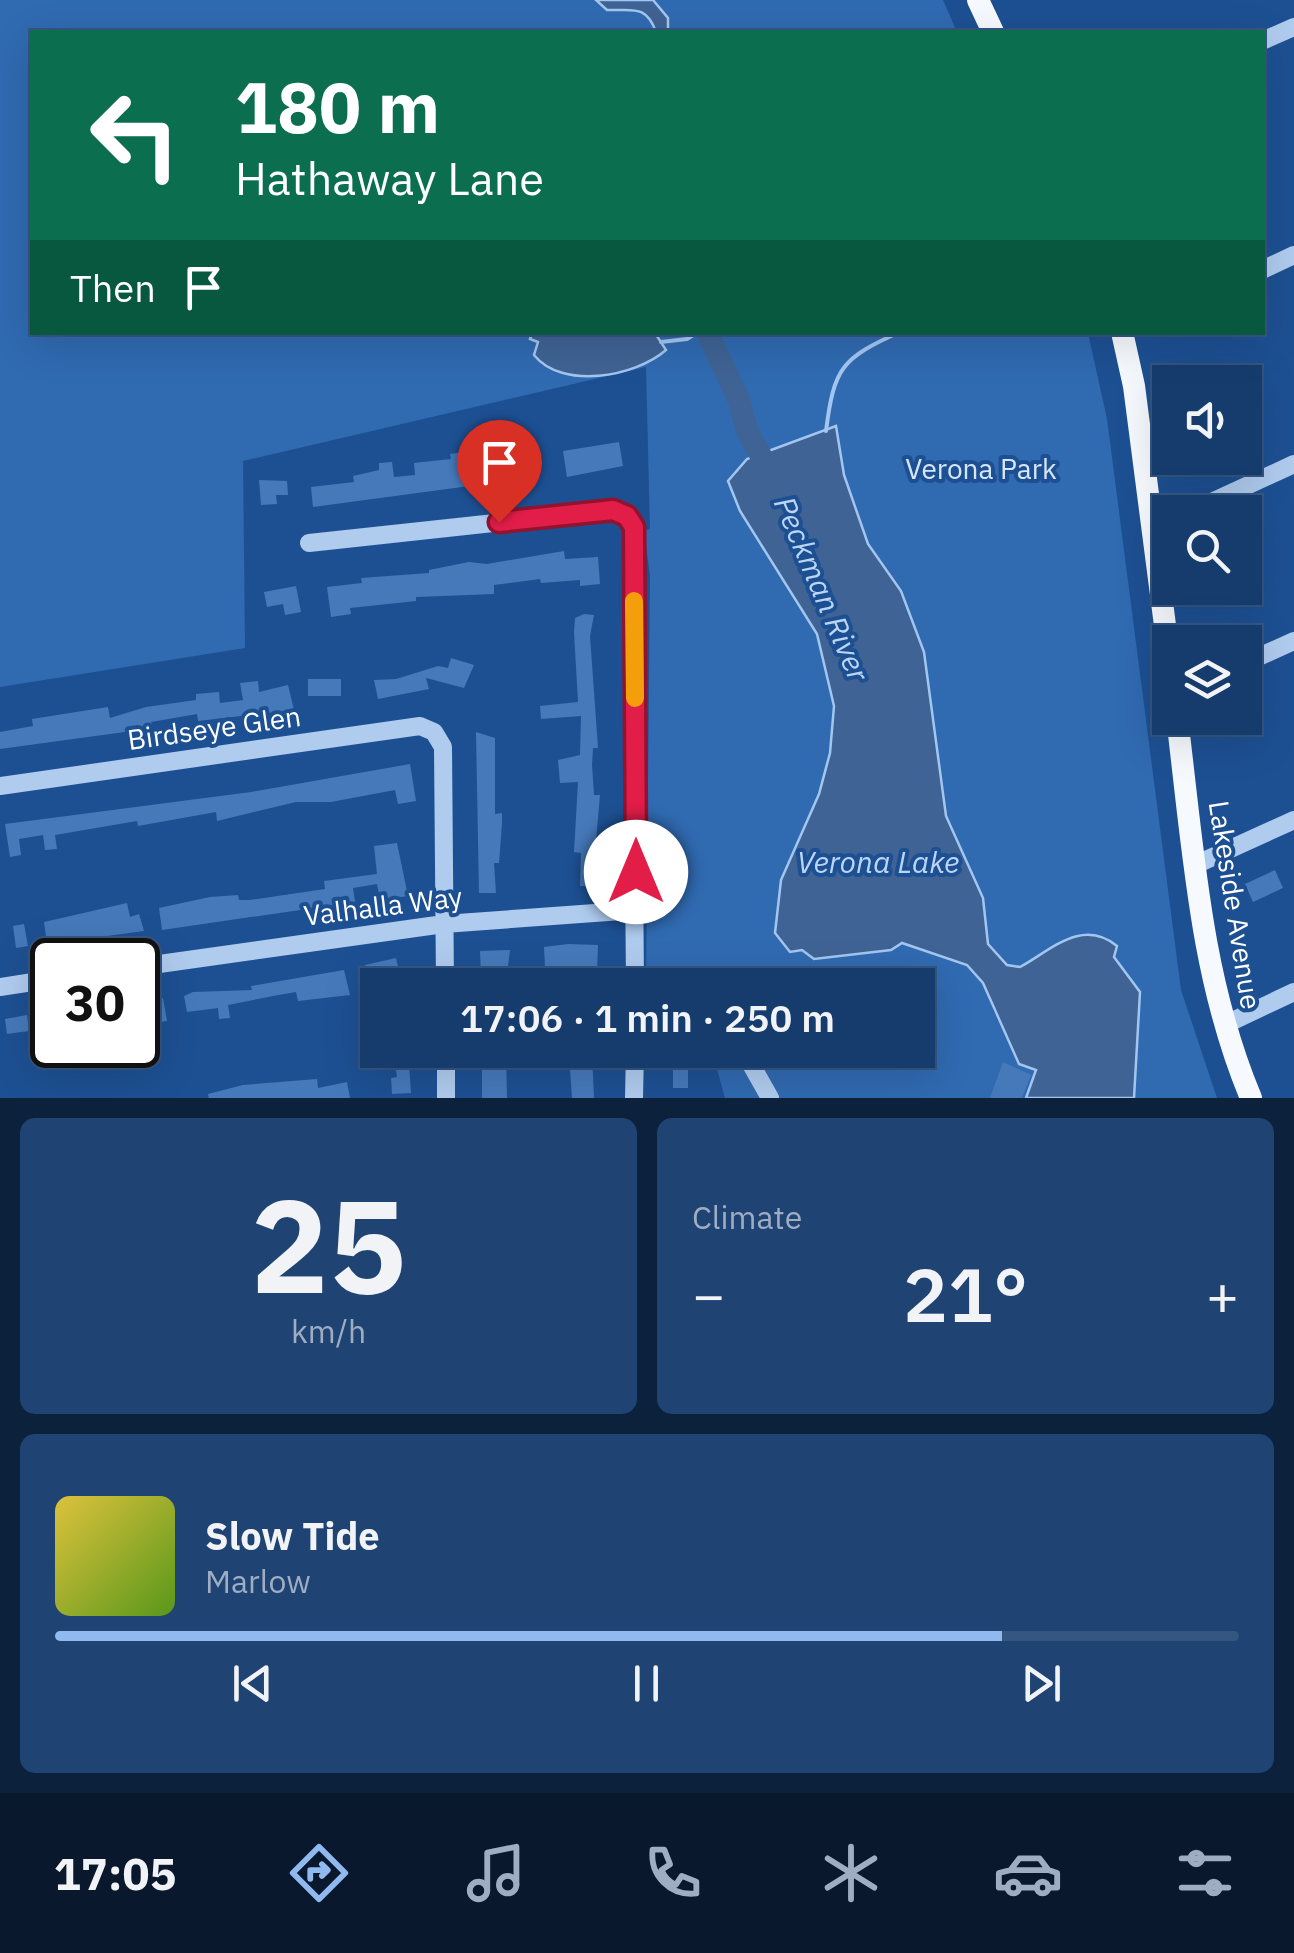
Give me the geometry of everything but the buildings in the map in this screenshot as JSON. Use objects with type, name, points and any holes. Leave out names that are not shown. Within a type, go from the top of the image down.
[{"type":"main road","points":[[978,0],[992,30]]},
{"type":"main road","points":[[1124,335],[1156,495]]},
{"type":"main road","name":"Lakeside Avenue","points":[[1179,735],[1211,974],[1251,1098]]},
{"type":"street","points":[[1265,40],[1294,27]]},
{"type":"street","points":[[1265,269],[1294,255]]},
{"type":"street","points":[[1227,495],[1294,464]]},
{"type":"street","points":[[310,543],[613,510],[627,516],[634,533],[636,968]]},
{"type":"street","points":[[1262,656],[1294,641]]},
{"type":"street","name":"Birdseye Glen","points":[[0,786],[420,726],[434,732],[442,747],[444,924]]},
{"type":"street","points":[[1195,866],[1294,820]]},
{"type":"street","name":"Valhalla Way","points":[[160,964],[444,924],[636,910]]},
{"type":"street","points":[[444,924],[445,968]]},
{"type":"street","points":[[0,986],[30,982]]},
{"type":"street","points":[[1224,1024],[1294,992]]},
{"type":"street","points":[[446,1068],[446,1098]]},
{"type":"street","points":[[634,1068],[634,1098]]},
{"type":"street","points":[[753,1068],[770,1098]]},
{"type":"green space","name":"Verona Park","points":[[0,0],[943,0],[956,30],[30,30],[30,335],[1088,335],[1107,419],[1181,990],[1217,1098],[1134,1098],[1134,1009],[1114,957],[1117,946],[1075,938],[1020,967],[1007,966],[988,944],[983,898],[946,816],[934,736],[901,591],[868,544],[844,475],[836,427],[740,511],[817,634],[834,706],[830,753],[819,794],[802,950],[901,943],[967,965],[983,982],[994,1012],[1036,1070],[1026,1098],[725,1098],[717,1068],[935,1068],[935,968],[646,968],[650,576],[644,531],[650,529],[646,367],[243,461],[245,648],[0,687]]},
{"type":"water","points":[[596,0],[653,0],[668,18],[668,30],[655,30],[643,13],[607,10]]},
{"type":"water","points":[[531,335],[656,335],[666,350],[618,373],[580,376],[546,366],[534,355],[538,342],[530,339]]},
{"type":"water","name":"Verona Lake","points":[[836,426],[844,475],[868,544],[901,591],[924,652],[946,816],[983,898],[988,944],[1007,965],[1020,967],[1079,936],[1104,938],[1117,946],[1114,957],[1140,992],[1134,1098],[1026,1098],[1036,1070],[1019,1064],[983,983],[967,965],[902,943],[891,950],[814,959],[802,950],[790,952],[775,933],[781,880],[819,794],[830,753],[834,706],[817,634],[740,511],[728,481],[747,459]]},
{"type":"waterway","points":[[661,342],[693,335]]},
{"type":"waterway","name":"Peckman River","points":[[708,335],[739,400],[747,431],[774,479]]},
{"type":"waterway","points":[[826,431],[833,392],[844,367],[865,349],[894,335]]},
{"type":"slow traffic","points":[[634,601],[635,698]]},
{"type":"route","points":[[499,522],[613,510],[627,516],[634,527],[636,872]]}]
